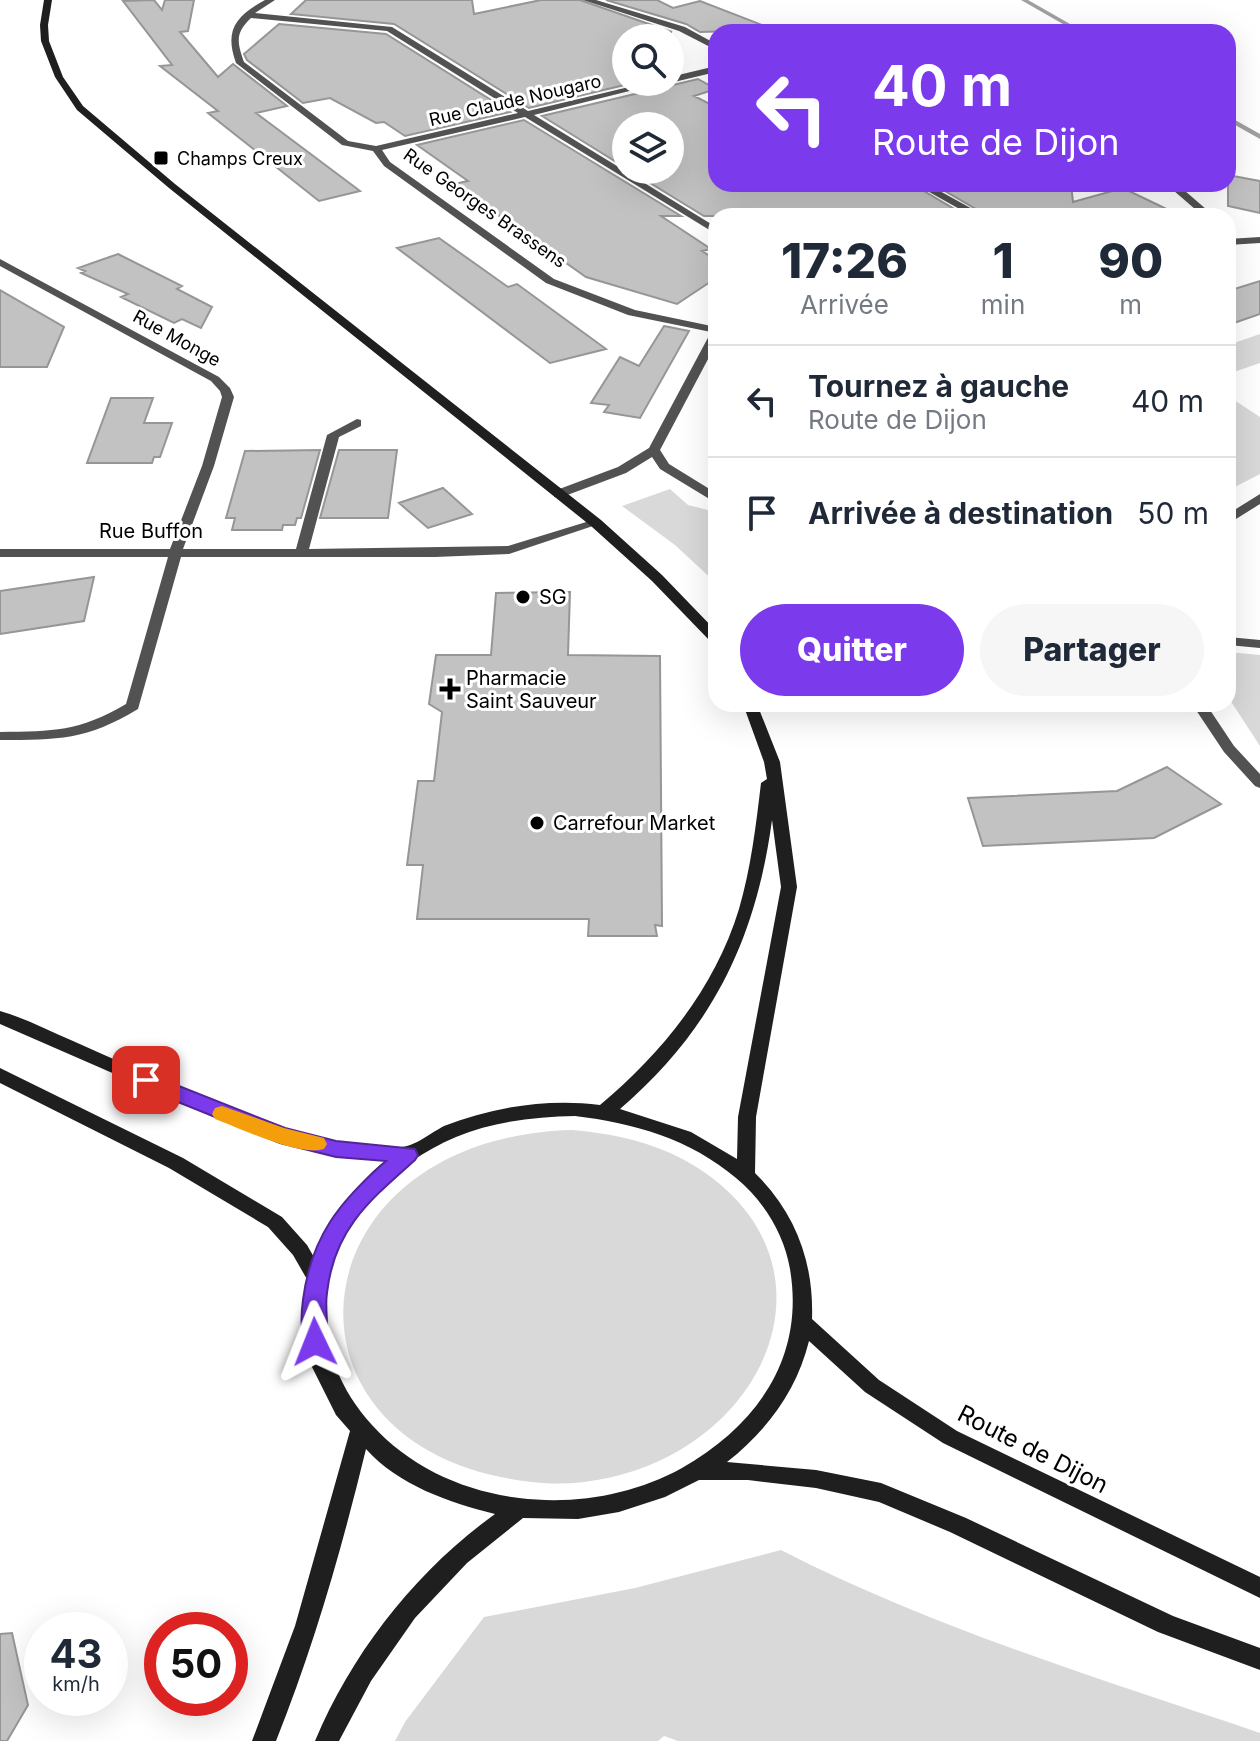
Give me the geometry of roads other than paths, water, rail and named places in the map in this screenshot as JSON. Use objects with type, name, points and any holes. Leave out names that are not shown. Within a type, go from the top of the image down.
[{"type":"main road","points":[[48,0],[45,41],[59,77],[80,108],[172,186],[596,523],[657,578],[708,631]]},
{"type":"main road","points":[[746,1175],[747,1117],[789,887],[772,762],[753,712]]},
{"type":"main road","points":[[604,1112],[645,1075],[703,1006],[741,927],[758,861],[772,762]]},
{"type":"main road","points":[[0,1017],[233,1118],[280,1135],[336,1149],[407,1155]]},
{"type":"main road","points":[[0,1075],[176,1163],[275,1222],[300,1250],[317,1279]]},
{"type":"main road","points":[[546,1110],[604,1112],[644,1120],[681,1133],[715,1152],[746,1175],[768,1201],[793,1243],[805,1296],[804,1324],[793,1365],[772,1405],[740,1441],[699,1471],[658,1490],[613,1504],[567,1509],[520,1508],[473,1499],[430,1482],[392,1460],[360,1432],[339,1404],[324,1374],[315,1342],[313,1310],[317,1279],[326,1249],[340,1222],[382,1174],[432,1140],[487,1119],[546,1110]]},
{"type":"main road","name":"Route de Dijon","points":[[804,1324],[872,1386],[950,1437],[1260,1588]]},
{"type":"main road","points":[[264,1741],[291,1679],[316,1606],[360,1432]]},
{"type":"main road","points":[[699,1471],[748,1471],[816,1479],[881,1493],[958,1525],[1166,1624],[1260,1659]]},
{"type":"main road","points":[[327,1741],[373,1655],[408,1607],[453,1559],[484,1532],[520,1508]]},
{"type":"street","points":[[271,0],[248,15],[234,32],[240,63],[345,143],[376,149]]},
{"type":"street","points":[[587,0],[682,29],[708,43]]},
{"type":"street","points":[[248,15],[389,29],[708,226]]},
{"type":"street","points":[[684,77],[708,71]]},
{"type":"street","name":"Rue Claude Nougaro","points":[[376,149],[612,94]]},
{"type":"street","name":"Rue Georges Brassens","points":[[376,149],[387,164],[550,281],[632,313],[708,329]]},
{"type":"street","points":[[935,192],[965,208]]},
{"type":"street","points":[[1180,192],[1200,208]]},
{"type":"street","points":[[1236,240],[1260,240]]},
{"type":"street","name":"Rue Monge","points":[[0,262],[202,372],[226,390],[228,401],[176,551]]},
{"type":"street","points":[[558,494],[622,470],[654,450],[708,346]]},
{"type":"street","points":[[302,552],[333,435],[357,423]]},
{"type":"street","points":[[654,450],[664,466],[708,494]]},
{"type":"street","points":[[1236,514],[1260,498]]},
{"type":"street","name":"Rue Buffon","points":[[0,553],[509,550],[596,523]]},
{"type":"street","points":[[0,736],[66,737],[99,727],[133,706],[176,551]]},
{"type":"street","points":[[1236,642],[1260,644]]},
{"type":"street","points":[[1204,712],[1229,749],[1260,783]]},
{"type":"waterway","points":[[1024,0],[1067,24]]},
{"type":"waterway","points":[[1236,123],[1260,137]]},
{"type":"place","name":"Champs Creux","points":[[161,158]]},
{"type":"place","name":"SG","points":[[523,597]]},
{"type":"place","name":"Pharmacie Saint Sauveur","points":[[450,689]]},
{"type":"place","name":"Carrefour Market","points":[[537,823]]}]
